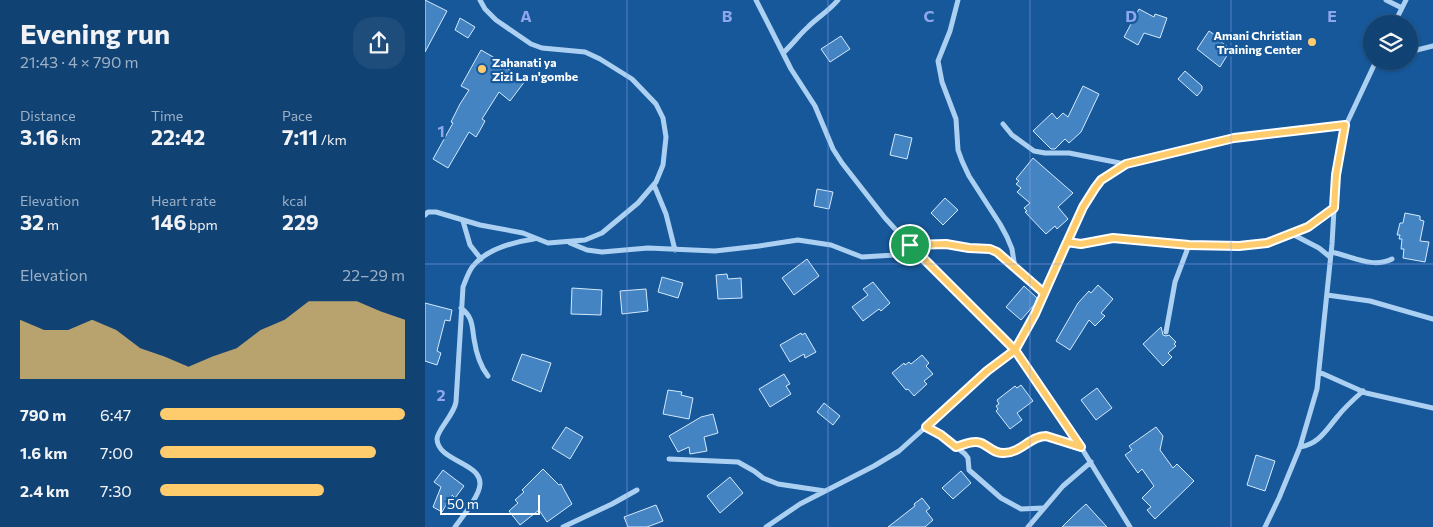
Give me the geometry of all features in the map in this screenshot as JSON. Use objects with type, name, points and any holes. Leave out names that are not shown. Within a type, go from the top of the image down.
[{"type":"street","points":[[425,215],[428,212],[436,212],[463,221],[511,230],[549,243],[585,240],[602,233],[638,203],[654,185],[663,165],[666,137],[663,118],[656,104],[632,79],[585,52],[542,48],[531,44],[496,20],[485,9],[480,0]]},
{"type":"street","points":[[756,0],[791,69],[815,106],[833,149],[842,163],[885,218],[1015,350],[1091,462],[1130,527]]},
{"type":"street","points":[[783,53],[838,0]]},
{"type":"street","points":[[958,0],[950,31],[938,61],[942,82],[956,119],[958,150],[962,161],[969,176],[1007,237],[1012,249],[1015,268]]},
{"type":"street","points":[[1386,0],[1402,8]]},
{"type":"street","points":[[1398,15],[1406,0]]},
{"type":"street","points":[[1418,50],[1433,46]]},
{"type":"street","points":[[1266,527],[1300,447],[1317,389],[1327,294],[1336,175],[1345,125],[1372,70]]},
{"type":"street","points":[[1003,124],[1012,135],[1033,152],[1069,153],[1125,164]]},
{"type":"street","points":[[765,527],[800,504],[899,451],[987,371],[1015,350],[1044,293],[1083,207],[1101,180],[1125,164],[1234,138],[1345,125]]},
{"type":"street","points":[[654,185],[666,214],[675,250]]},
{"type":"street","points":[[1067,242],[1081,244],[1113,238],[1189,245],[1239,246],[1267,243],[1308,227],[1334,208]]},
{"type":"street","points":[[463,221],[470,245],[481,259]]},
{"type":"street","points":[[1293,234],[1330,255],[1351,256],[1373,264],[1383,264],[1392,259]]},
{"type":"street","points":[[455,527],[479,491],[480,481],[477,474],[470,468],[444,452],[437,439],[438,434],[455,409],[463,287],[473,266],[490,253],[509,244],[535,239]]},
{"type":"street","points":[[568,242],[587,250],[602,252],[648,248],[715,251],[798,240],[831,245],[862,256],[886,256],[916,251]]},
{"type":"street","points":[[910,245],[937,243],[990,249],[997,252],[1044,293]]},
{"type":"street","points":[[1166,332],[1175,282],[1189,245]]},
{"type":"street","points":[[1327,294],[1371,301],[1433,318]]},
{"type":"street","points":[[461,308],[469,313],[472,319],[474,340],[480,363],[488,376]]},
{"type":"street","points":[[1319,372],[1363,391],[1433,408]]},
{"type":"street","points":[[1300,447],[1311,445],[1319,440],[1338,416],[1363,391]]},
{"type":"street","points":[[926,427],[941,435],[968,458],[969,470],[1001,498],[1021,509],[1043,508]]},
{"type":"street","points":[[956,447],[973,441],[979,442],[990,450],[1003,453],[1016,451],[1036,437],[1046,436],[1081,447]]},
{"type":"street","points":[[669,459],[738,462],[763,478],[778,484],[825,491]]},
{"type":"street","points":[[1028,527],[1063,486],[1091,462]]},
{"type":"street","points":[[563,527],[637,490]]},
{"type":"building","points":[[425,0],[447,11],[425,52]]},
{"type":"building","points":[[1139,9],[1154,17],[1155,14],[1167,18],[1160,38],[1144,33],[1138,45],[1124,37]]},
{"type":"building","points":[[460,18],[475,27],[468,38],[455,30]]},
{"type":"building","points":[[1209,31],[1231,49],[1220,67],[1197,49]]},
{"type":"building","points":[[841,36],[850,49],[830,62],[821,49]]},
{"type":"building","points":[[481,50],[509,66],[508,69],[525,81],[510,101],[499,92],[482,119],[485,121],[476,137],[469,132],[448,168],[433,159],[453,123],[451,122],[460,104],[469,90],[461,86]]},
{"type":"building","points":[[1185,71],[1202,86],[1202,90],[1197,96],[1178,79]]},
{"type":"building","points":[[1083,86],[1099,94],[1081,132],[1069,143],[1065,139],[1055,149],[1051,149],[1033,131],[1052,113],[1057,119],[1063,113],[1068,117]]},
{"type":"building","points":[[895,134],[912,138],[907,159],[890,155]]},
{"type":"building","points":[[1033,158],[1073,193],[1058,207],[1068,219],[1057,229],[1055,226],[1046,234],[1025,212],[1027,211],[1024,208],[1030,203],[1017,192],[1021,188],[1016,184],[1019,181],[1016,179]]},
{"type":"building","points":[[817,189],[833,192],[829,209],[814,206]]},
{"type":"building","points":[[945,198],[958,210],[943,225],[931,213]]},
{"type":"building","points":[[1405,213],[1420,216],[1420,220],[1424,221],[1420,241],[1429,242],[1425,262],[1403,258],[1404,249],[1401,249],[1402,239],[1399,239],[1400,235],[1397,235],[1400,223],[1403,223]]},
{"type":"building","points":[[807,259],[819,276],[794,295],[782,278]]},
{"type":"building","points":[[727,274],[728,279],[741,278],[742,298],[718,299],[716,275]]},
{"type":"building","points":[[662,277],[683,283],[678,298],[658,292]]},
{"type":"building","points":[[873,282],[890,303],[881,311],[879,309],[863,321],[852,307],[868,295],[863,289]]},
{"type":"building","points":[[1098,285],[1113,299],[1101,313],[1105,316],[1095,326],[1089,320],[1070,350],[1056,341],[1078,303],[1089,291],[1091,293]]},
{"type":"building","points":[[1024,286],[1037,298],[1035,304],[1021,320],[1006,307]]},
{"type":"building","points":[[572,288],[602,290],[601,315],[571,314]]},
{"type":"building","points":[[646,289],[648,311],[622,314],[620,291]]},
{"type":"building","points":[[425,303],[452,310],[450,321],[445,320],[437,351],[441,353],[437,365],[425,361]]},
{"type":"building","points":[[1161,327],[1163,335],[1169,335],[1176,342],[1174,344],[1176,346],[1168,353],[1172,357],[1163,366],[1143,344]]},
{"type":"building","points":[[801,333],[802,335],[805,333],[816,352],[805,358],[804,354],[790,362],[780,345]]},
{"type":"building","points":[[522,354],[551,363],[541,392],[512,380]]},
{"type":"building","points":[[922,355],[929,363],[926,366],[933,374],[924,381],[927,384],[914,396],[908,389],[906,390],[892,373],[904,363],[905,365],[909,362],[911,364]]},
{"type":"building","points":[[784,374],[790,384],[786,386],[791,394],[770,407],[759,389]]},
{"type":"building","points":[[1021,385],[1033,401],[1017,413],[1022,420],[1010,429],[996,411],[998,409],[996,406],[999,404],[997,400],[1015,386],[1017,388]]},
{"type":"building","points":[[1097,388],[1112,408],[1096,420],[1081,400]]},
{"type":"building","points":[[668,390],[682,392],[681,395],[693,398],[689,419],[663,414]]},
{"type":"building","points":[[824,403],[840,416],[833,425],[817,412]]},
{"type":"building","points":[[713,414],[718,433],[704,437],[707,451],[690,454],[689,447],[678,452],[669,436],[701,417]]},
{"type":"building","points":[[566,427],[583,437],[570,459],[552,448]]},
{"type":"building","points":[[1156,427],[1163,436],[1160,450],[1173,468],[1177,464],[1194,481],[1155,519],[1147,510],[1151,507],[1142,498],[1154,486],[1142,469],[1138,473],[1125,455],[1132,450],[1129,446]]},
{"type":"building","points":[[1256,455],[1275,461],[1265,491],[1247,485]]},
{"type":"building","points":[[543,469],[559,485],[561,484],[572,504],[547,522],[539,510],[520,525],[509,511],[518,503],[515,500],[524,492],[522,490]]},
{"type":"building","points":[[443,470],[464,486],[455,498],[452,495],[442,512],[433,507],[441,487],[434,482]]},
{"type":"building","points":[[961,471],[971,483],[953,499],[942,488]]},
{"type":"building","points":[[730,477],[743,493],[720,513],[707,496]]},
{"type":"building","points":[[922,498],[930,508],[926,511],[933,520],[925,527],[888,527],[915,506],[914,504]]},
{"type":"building","points":[[1086,504],[1107,527],[1062,527],[1074,515]]},
{"type":"building","points":[[656,505],[663,521],[647,527],[628,527],[624,517]]},
{"type":"place","name":"Amani Christian Training Center","points":[[1312,42]]},
{"type":"place","name":"Zahanati ya Zizi La n'gombe","points":[[482,69]]},
{"type":"route","points":[[910,245],[937,243],[990,249],[997,252],[1044,293],[1083,207],[1095,188],[1101,180],[1126,164],[1234,138],[1345,125],[1336,175],[1334,208],[1308,227],[1290,235],[1267,243],[1239,246],[1189,245],[1113,238],[1081,244],[1067,242],[1035,314],[1015,350],[1081,447],[1041,436],[1036,437],[1016,451],[998,453],[979,442],[973,441],[956,447],[941,435],[926,427],[987,371],[1015,350],[910,245]]}]
